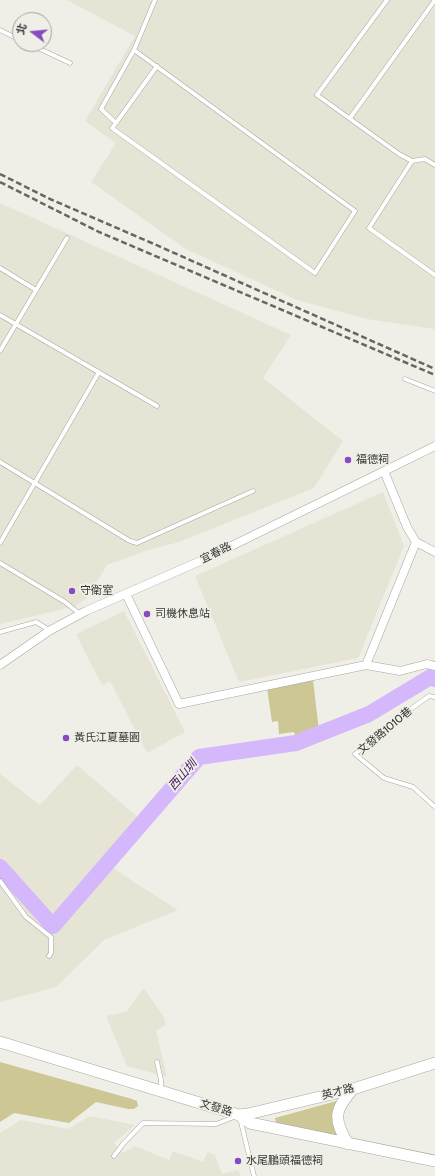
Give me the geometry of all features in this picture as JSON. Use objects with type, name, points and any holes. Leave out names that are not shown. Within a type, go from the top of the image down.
[{"type":"street","name":"宜春路","points":[[0,665],[49,631],[80,614],[205,559],[435,446]]},
{"type":"street","points":[[384,471],[407,527],[416,542],[435,552]]},
{"type":"street","points":[[366,665],[416,542]]},
{"type":"street","points":[[126,594],[179,704],[366,665],[400,671],[427,664],[435,666]]},
{"type":"street","name":"文發路","points":[[0,1042],[239,1115],[250,1122],[348,1144],[435,1161]]},
{"type":"street","name":"英才路","points":[[239,1115],[353,1088],[435,1063]]},
{"type":"street","points":[[348,1144],[340,1131],[337,1120],[338,1111],[344,1099],[353,1088]]},
{"type":"lane","points":[[116,123],[101,109],[134,50],[155,0]]},
{"type":"lane","points":[[387,0],[317,95],[400,154],[412,161],[425,159],[435,165]]},
{"type":"lane","points":[[350,118],[435,0]]},
{"type":"lane","points":[[0,30],[12,36]]},
{"type":"lane","points":[[134,50],[157,66],[355,211],[315,273],[112,128],[157,66]]},
{"type":"lane","points":[[46,52],[70,63]]},
{"type":"lane","points":[[412,161],[369,228],[435,275]]},
{"type":"lane","points":[[0,351],[67,238]]},
{"type":"lane","points":[[0,268],[36,290]]},
{"type":"lane","points":[[0,315],[158,406]]},
{"type":"lane","points":[[0,543],[99,372]]},
{"type":"lane","points":[[405,379],[435,392]]},
{"type":"lane","points":[[0,462],[130,541],[137,543],[253,491]]},
{"type":"lane","points":[[0,564],[65,602],[80,614]]},
{"type":"lane","points":[[0,632],[36,622],[49,631]]},
{"type":"lane","name":"文發路1010巷","points":[[435,697],[429,696],[355,754],[384,778],[413,787],[435,807]]},
{"type":"lane","points":[[0,881],[26,917],[51,937],[51,953],[49,956]]},
{"type":"lane","points":[[156,1062],[161,1080],[161,1091]]},
{"type":"lane","points":[[114,1156],[143,1123],[216,1124],[239,1115],[254,1176]]},
{"type":"shaded area","points":[[67,0],[435,0],[435,329],[367,319],[297,300],[186,249],[91,182],[116,143],[85,121],[135,36]]},
{"type":"shaded area","points":[[0,203],[291,335],[263,378],[343,441],[314,488],[179,542],[142,552],[107,565],[87,597],[76,606],[0,624]]},
{"type":"shaded area","points":[[383,492],[404,546],[358,658],[239,682],[195,576]]},
{"type":"shaded area","points":[[124,611],[185,732],[147,753],[110,681],[102,685],[76,634]]},
{"type":"shaded area","points":[[313,680],[319,731],[295,735],[294,732],[279,734],[278,721],[272,722],[267,688]]},
{"type":"shaded area","points":[[77,765],[141,820],[106,859],[117,871],[178,910],[104,940],[56,987],[0,1002],[0,774],[40,805]]},
{"type":"shaded area","points":[[144,988],[165,1019],[165,1026],[156,1030],[167,1077],[127,1066],[106,1016],[126,1012]]},
{"type":"shaded area","points":[[0,1062],[132,1099],[137,1101],[138,1106],[134,1109],[128,1109],[96,1102],[69,1123],[14,1113],[0,1122]]},
{"type":"shaded area","points":[[340,1100],[339,1135],[337,1137],[276,1123],[275,1118]]},
{"type":"shaded area","points":[[90,1116],[135,1125],[114,1143],[123,1153],[135,1146],[169,1160],[173,1151],[203,1162],[208,1152],[215,1155],[222,1174],[238,1170],[241,1176],[0,1176],[0,1133],[21,1120],[68,1129]]},
{"type":"waterway","name":"西山圳","points":[[0,867],[53,926],[199,757],[296,743],[369,714],[432,676],[435,679]]},
{"type":"railway","points":[[0,174],[50,199],[435,369]]},
{"type":"railway","points":[[0,182],[99,232],[435,375]]},
{"type":"place","name":"福德祠","points":[[348,460]]},
{"type":"place","name":"守衛室","points":[[72,591]]},
{"type":"place","name":"司機休息站","points":[[147,614]]},
{"type":"place","name":"黃氏江夏墓園","points":[[66,738]]},
{"type":"place","name":"水尾鵬頭福德祠","points":[[238,1161]]}]
